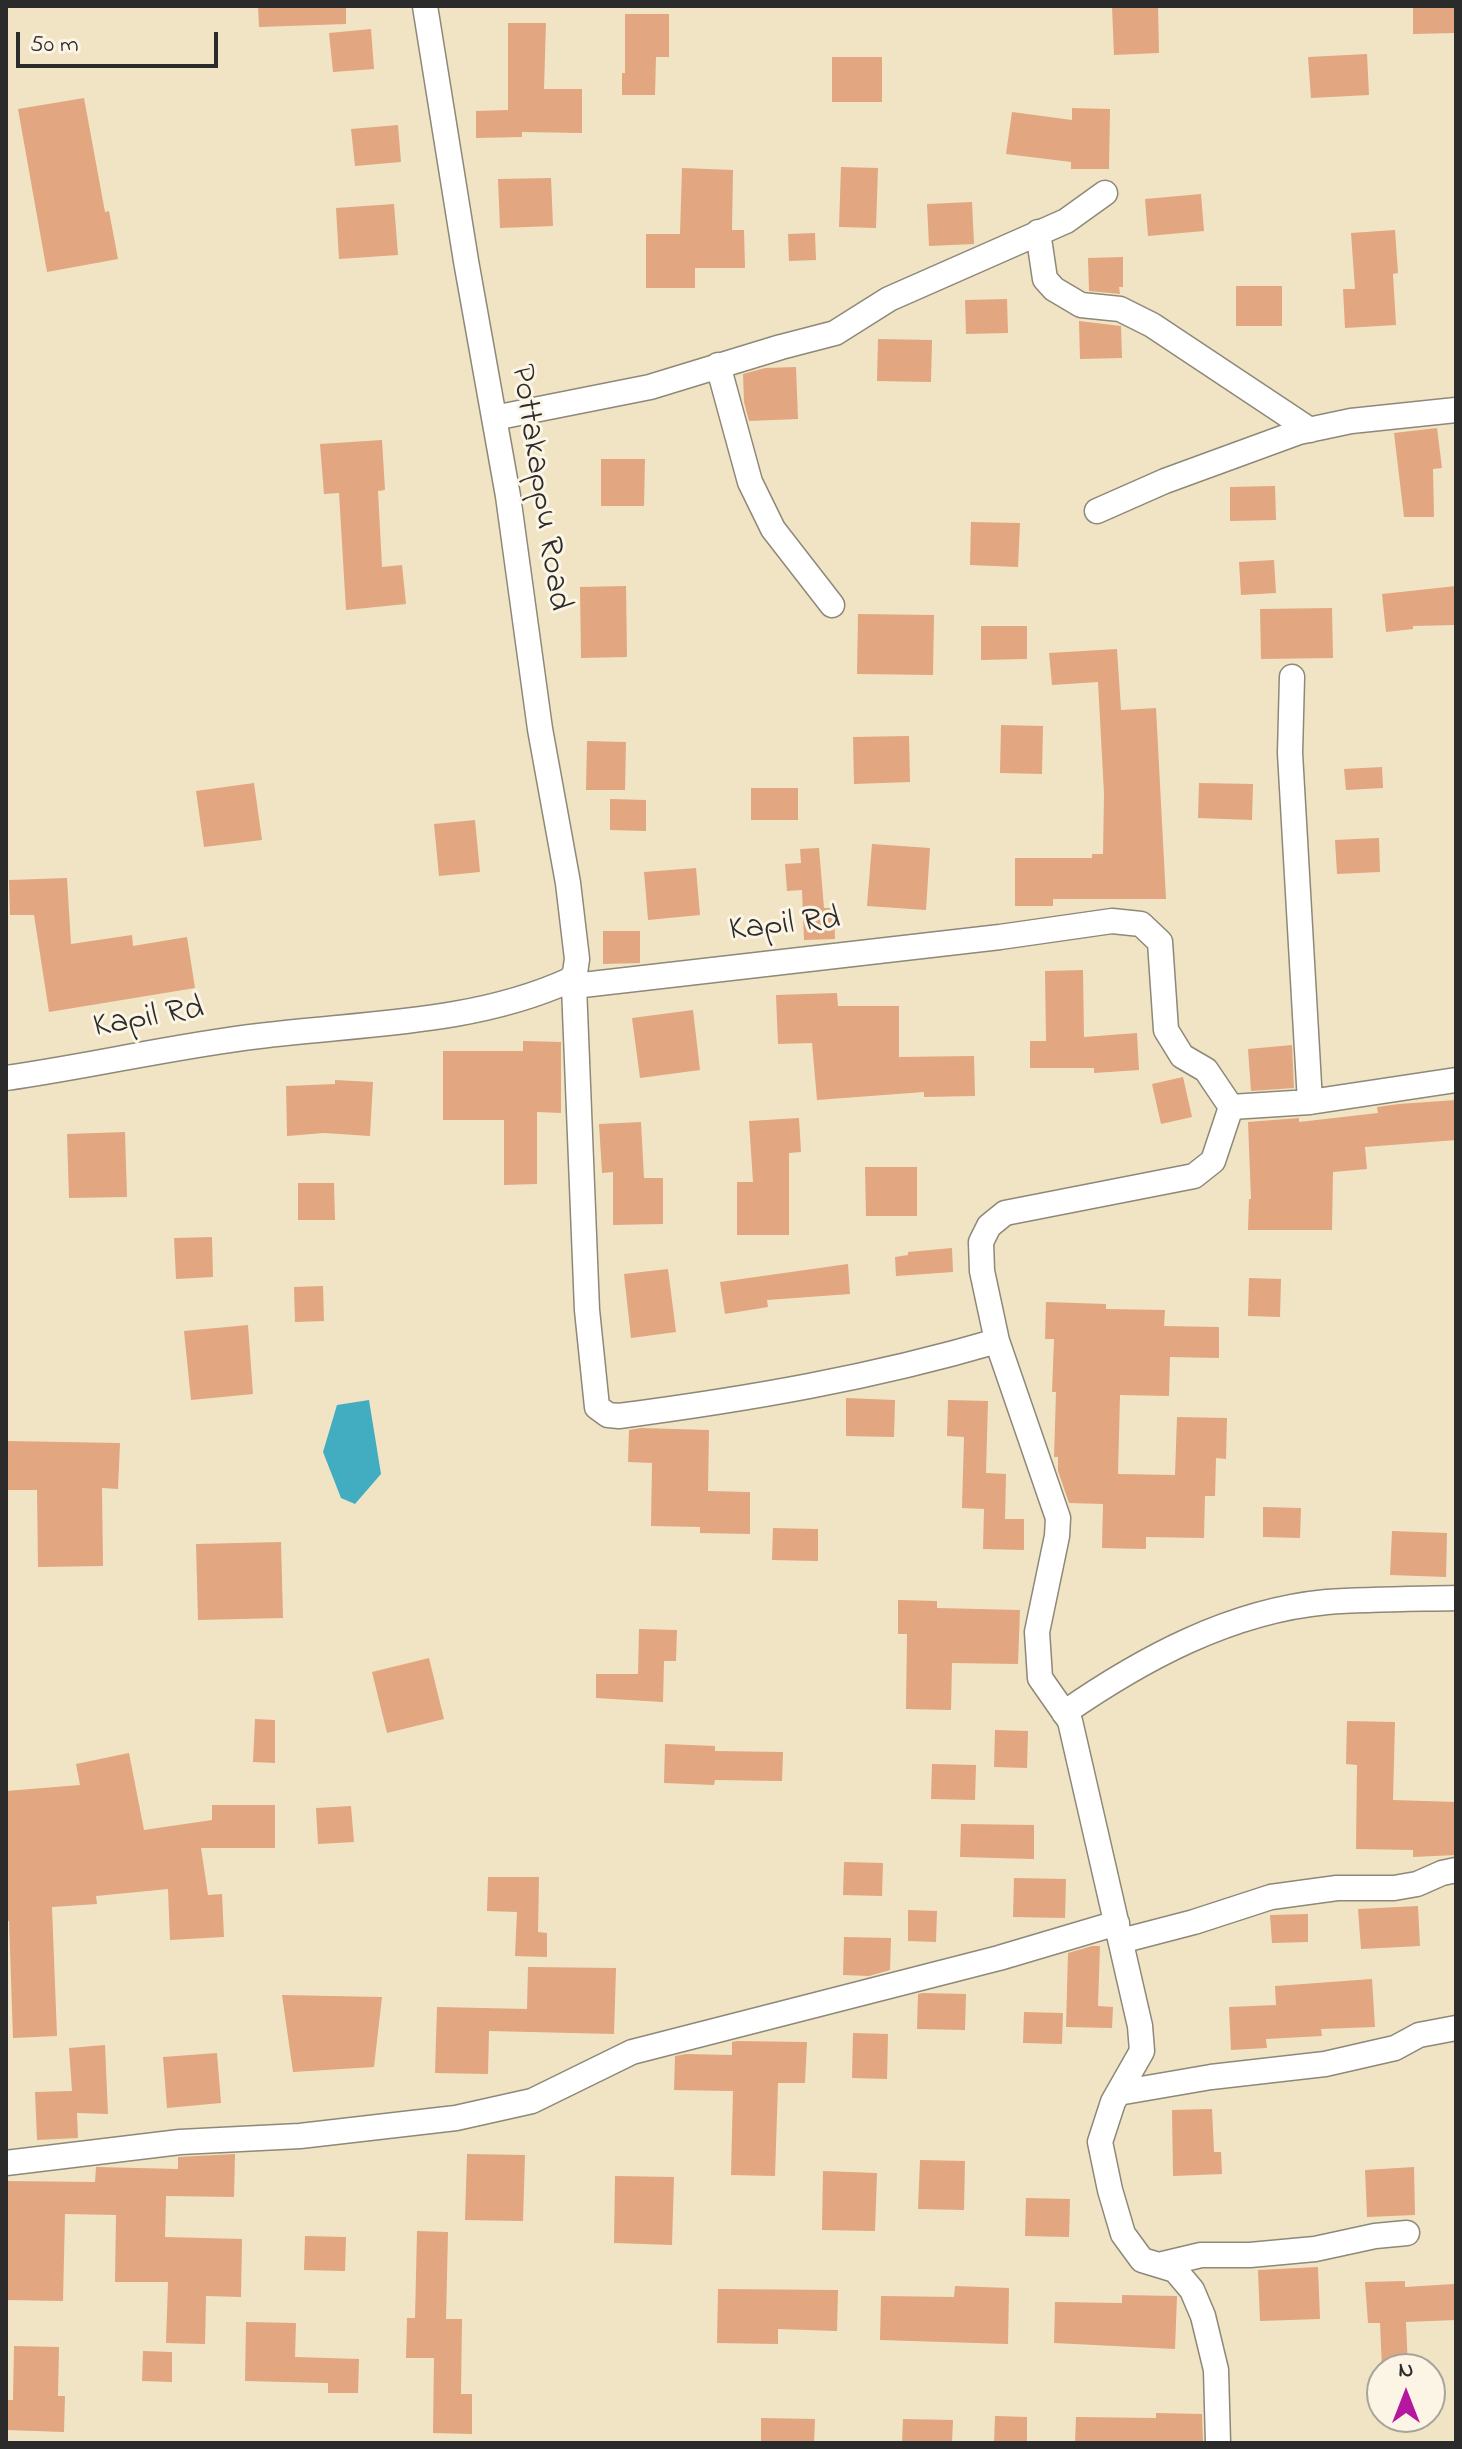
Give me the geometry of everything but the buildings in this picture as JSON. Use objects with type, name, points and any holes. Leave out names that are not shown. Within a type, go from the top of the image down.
[{"type":"street","name":"Pottakappu Road","points":[[425,6],[508,496],[540,729],[568,883],[577,959],[572,983],[587,1310],[597,1407],[608,1415],[619,1416],[754,1398],[942,1357],[997,1341]]},
{"type":"street","points":[[494,418],[650,387],[835,333],[889,299],[1066,221],[1105,193]]},
{"type":"street","points":[[1038,232],[1045,279],[1054,289],[1081,305],[1120,309],[1152,325],[1310,430]]},
{"type":"street","points":[[718,365],[750,482],[773,529],[832,605]]},
{"type":"street","points":[[1097,511],[1165,481],[1310,430],[1351,421],[1456,410]]},
{"type":"street","points":[[1292,677],[1290,753],[1310,1102]]},
{"type":"street","name":"Kapil Rd","points":[[6,1078],[255,1037],[480,1011],[572,983],[1000,937],[1112,921],[1141,924],[1160,942],[1166,1030],[1182,1056],[1206,1070],[1231,1107]]},
{"type":"street","points":[[1218,2443],[1216,2370],[1203,2316],[1192,2290],[1175,2270],[1142,2260],[1123,2234],[1100,2142],[1118,2093],[1142,2051],[1140,2026],[1070,1721],[1040,1678],[1037,1632],[1058,1518],[997,1341],[982,1271],[981,1242],[989,1226],[1005,1213],[1194,1176],[1213,1161],[1231,1107],[1310,1102],[1456,1080]]},
{"type":"street","points":[[1064,1713],[1113,1679],[1198,1635],[1272,1612],[1325,1603],[1456,1598]]},
{"type":"street","points":[[6,2163],[180,2142],[300,2136],[456,2118],[532,2101],[632,2052],[999,1958],[1119,1932],[1194,1922],[1271,1897],[1337,1888],[1394,1888],[1417,1884],[1456,1870]]},
{"type":"street","points":[[1118,2093],[1211,2077],[1325,2064],[1395,2048],[1419,2035],[1456,2028]]},
{"type":"street","points":[[1159,2265],[1201,2255],[1250,2255],[1315,2249],[1375,2236],[1407,2233]]},
{"type":"water","points":[[369,1400],[381,1474],[355,1504],[341,1498],[323,1452],[337,1405]]}]
